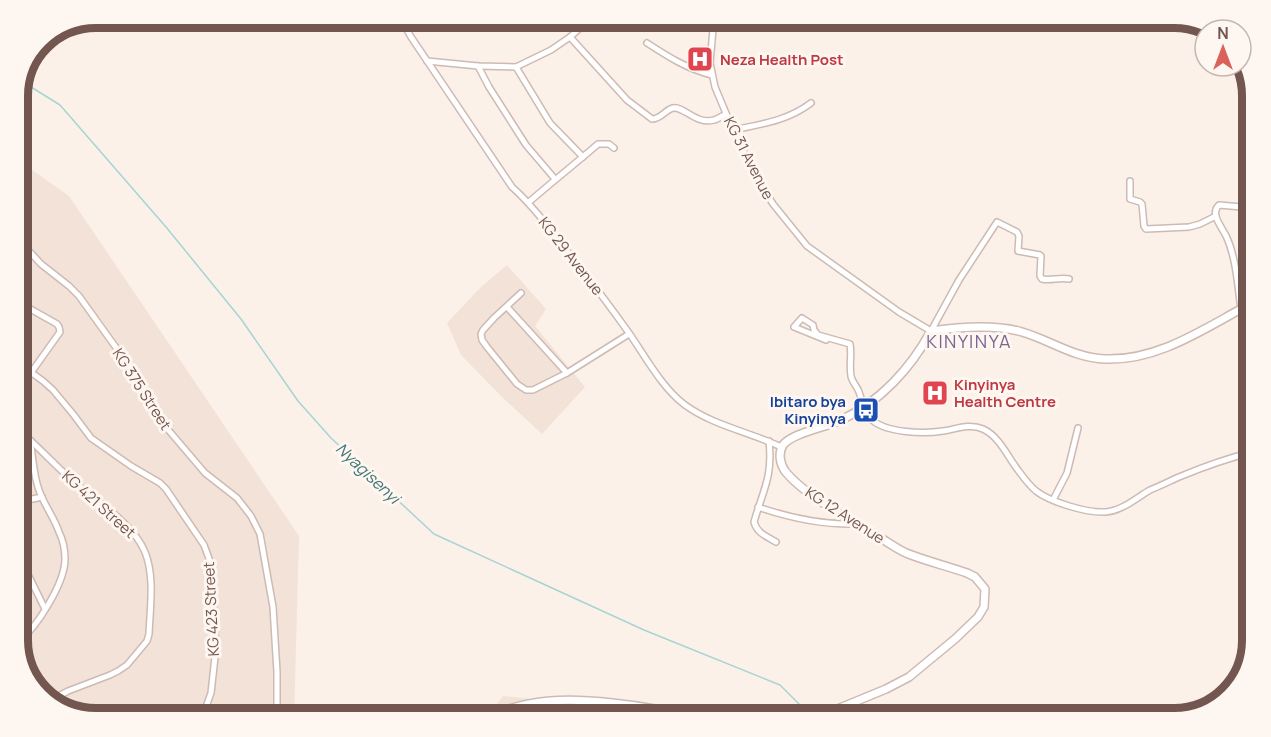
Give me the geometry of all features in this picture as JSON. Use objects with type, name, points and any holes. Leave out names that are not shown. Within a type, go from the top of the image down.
[{"type":"street","name":"KG 29 Avenue","points":[[407,29],[506,179],[529,202],[588,276],[659,377],[673,393],[685,405],[711,420],[781,447]]},
{"type":"street","points":[[428,61],[516,67],[551,50],[579,29]]},
{"type":"street","name":"KG 31 Avenue","points":[[713,29],[710,63],[715,87],[733,130],[759,182],[773,204],[807,246],[899,312],[931,331]]},
{"type":"street","points":[[570,37],[627,100],[652,119],[675,108],[702,120],[714,120],[726,114]]},
{"type":"street","points":[[647,43],[670,58],[697,71],[712,75]]},
{"type":"street","points":[[478,66],[526,144],[555,179]]},
{"type":"street","points":[[516,67],[550,123],[583,157]]},
{"type":"street","points":[[733,130],[787,117],[811,103]]},
{"type":"street","points":[[529,202],[598,144],[609,144],[614,148]]},
{"type":"street","points":[[1130,181],[1130,199],[1142,204],[1146,229],[1189,227],[1216,216]]},
{"type":"street","points":[[931,331],[1010,328],[1077,355],[1106,359],[1142,355],[1164,349],[1241,309],[1231,248],[1215,210],[1219,205],[1242,207]]},
{"type":"street","points":[[781,447],[787,440],[844,419],[862,408],[899,377],[914,359],[970,263],[997,222],[1017,232],[1019,236],[1017,249],[1020,252],[1041,256],[1040,276],[1042,279],[1058,277],[1069,279]]},
{"type":"street","name":"KG 375 Street","points":[[29,251],[79,296],[126,363],[148,402],[165,426],[205,473],[237,498],[256,525],[260,534],[273,607],[277,672],[276,708]]},
{"type":"street","points":[[521,293],[481,334],[482,340],[517,384],[526,390],[533,390],[567,373],[629,334]]},
{"type":"street","points":[[507,307],[567,373]]},
{"type":"street","points":[[29,308],[57,324],[60,330],[29,376]]},
{"type":"street","points":[[826,340],[794,327],[802,318],[813,325],[818,335],[850,344],[851,376],[860,394],[862,408],[872,420],[888,428],[925,433],[977,426],[996,438],[1036,491],[1053,500],[1083,510],[1108,512],[1180,476],[1242,455]]},
{"type":"street","name":"KG 423 Street","points":[[29,370],[53,390],[91,438],[160,483],[204,545],[211,564],[216,648],[210,693],[205,708]]},
{"type":"street","points":[[1053,500],[1067,473],[1078,428]]},
{"type":"street","points":[[29,631],[56,589],[65,559],[63,543],[42,497],[35,475],[30,440]]},
{"type":"street","name":"KG 421 Street","points":[[30,440],[73,481],[132,531],[145,551],[149,564],[151,583],[147,641],[127,664],[110,675],[68,690],[58,696]]},
{"type":"street","points":[[769,441],[771,466],[754,522],[759,532],[776,542]]},
{"type":"street","name":"KG 12 Avenue","points":[[781,447],[782,465],[798,484],[857,524],[906,553],[967,573],[975,577],[985,589],[984,607],[955,639],[909,677],[842,708]]},
{"type":"street","points":[[29,500],[42,497]]},
{"type":"street","points":[[758,507],[800,519],[857,524]]},
{"type":"street","points":[[29,576],[45,609]]},
{"type":"street","points":[[511,708],[564,700],[589,700],[653,708]]},
{"type":"shaded area","points":[[29,168],[69,196],[299,536],[294,708],[88,708],[70,703],[48,689],[34,667],[29,645]]},
{"type":"shaded area","points":[[507,265],[546,309],[535,326],[585,387],[542,434],[461,355],[447,323],[481,287]]},
{"type":"shaded area","points":[[503,696],[619,708],[494,708]]},
{"type":"waterway","name":"Nyagisenyi","points":[[30,86],[60,105],[166,227],[241,319],[298,401],[331,438],[434,534],[644,630],[780,685],[803,708]]},
{"type":"place","name":"Neza Health Post","points":[[700,59]]},
{"type":"place","name":"Kinyinya Health Centre","points":[[935,393]]},
{"type":"place","name":"Ibitaro bya Kinyinya","points":[[866,410]]},
{"type":"district","name":"KINYINYA","points":[[969,341]]}]
